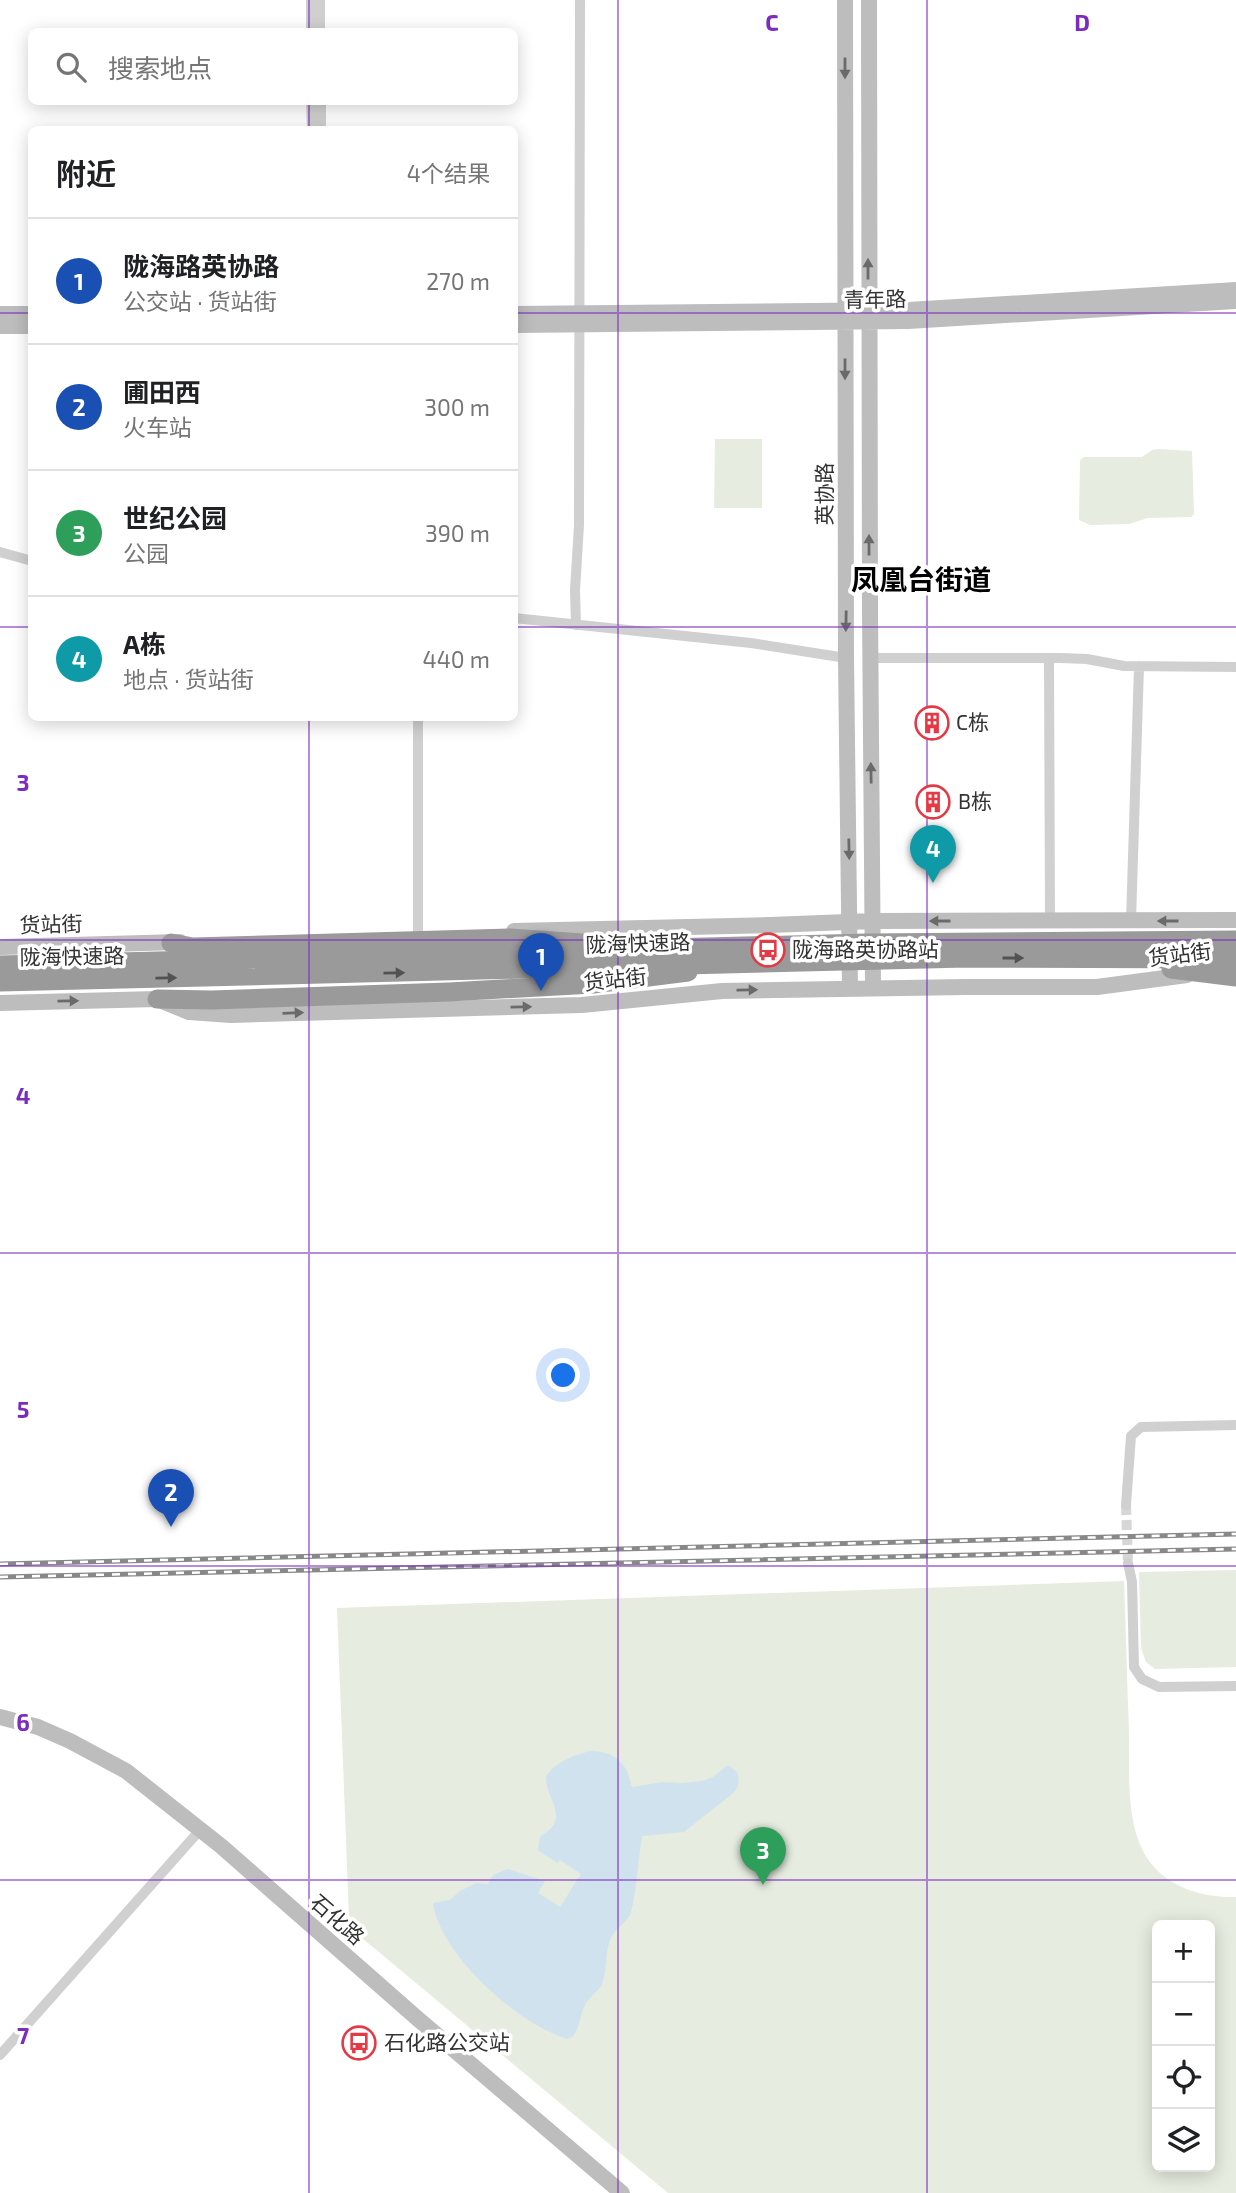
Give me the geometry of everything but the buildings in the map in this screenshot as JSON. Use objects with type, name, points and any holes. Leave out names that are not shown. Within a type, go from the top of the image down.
[{"type":"highway","points":[[171,943],[193,947],[510,938],[673,948]]},
{"type":"highway","name":"陇海快速路","points":[[0,965],[867,943],[1236,940]]},
{"type":"highway","name":"陇海快速路","points":[[0,982],[966,958],[1236,959]]},
{"type":"highway","points":[[1086,958],[1236,977]]},
{"type":"highway","points":[[157,999],[212,1000],[449,992],[593,984],[758,963]]},
{"type":"street","points":[[311,0],[311,28]]},
{"type":"street","points":[[320,0],[320,28]]},
{"type":"street","points":[[576,625],[579,525],[580,0]]},
{"type":"street","name":"英协路","points":[[845,0],[846,658],[850,989]]},
{"type":"street","name":"英协路","points":[[869,0],[873,988]]},
{"type":"street","points":[[312,105],[312,126]]},
{"type":"street","points":[[321,105],[321,126]]},
{"type":"street","name":"青年路","points":[[869,316],[939,308],[1236,290]]},
{"type":"street","name":"青年路","points":[[518,325],[580,319],[869,316],[927,320],[1236,301]]},
{"type":"street","points":[[0,314],[28,314]]},
{"type":"street","name":"青年路","points":[[518,314],[580,319]]},
{"type":"street","points":[[0,326],[28,326]]},
{"type":"street","points":[[0,552],[28,560]]},
{"type":"street","points":[[518,618],[751,643],[846,658]]},
{"type":"street","points":[[870,658],[1049,658],[1087,659],[1124,666],[1236,667]]},
{"type":"street","points":[[1049,658],[1050,920]]},
{"type":"street","points":[[1131,921],[1139,666]]},
{"type":"street","points":[[418,721],[418,932]]},
{"type":"street","name":"货站街","points":[[0,947],[171,943],[418,932],[873,921],[1236,920]]},
{"type":"street","name":"货站街","points":[[0,1003],[157,999],[189,1012],[232,1015],[582,1005],[722,991],[1097,987],[1236,969]]},
{"type":"street","points":[[1126,1505],[1131,1436],[1141,1427],[1236,1425]]},
{"type":"street","points":[[1128,1563],[1132,1582],[1134,1667],[1142,1679],[1159,1688],[1236,1686]]},
{"type":"street","name":"石化路","points":[[0,1717],[38,1727],[78,1744],[126,1771],[201,1830],[622,2193]]},
{"type":"street","points":[[0,2055],[201,1830]]},
{"type":"shaded area","points":[[715,439],[762,439],[762,508],[714,508]]},
{"type":"shaded area","points":[[1159,449],[1192,451],[1194,514],[1191,517],[1148,518],[1129,524],[1090,525],[1079,520],[1080,460],[1084,457],[1142,457]]},
{"type":"shaded area","points":[[1236,1570],[1236,1667],[1155,1669],[1146,1662],[1141,1648],[1139,1572]]},
{"type":"shaded area","points":[[1124,1581],[1130,1794],[1138,1839],[1152,1864],[1172,1882],[1196,1892],[1236,1897],[1236,2193],[668,2193],[356,1933],[349,1918],[337,1608]]},
{"type":"water","points":[[592,1751],[607,1753],[619,1760],[633,1787],[662,1782],[702,1781],[713,1777],[728,1765],[737,1772],[739,1781],[732,1794],[684,1832],[642,1836],[631,1912],[611,1938],[601,1986],[586,2003],[575,2034],[568,2039],[527,2019],[485,1985],[450,1944],[439,1923],[433,1903],[450,1900],[476,1883],[488,1884],[493,1875],[508,1869],[545,1881],[538,1893],[560,1907],[581,1874],[538,1850],[540,1837],[549,1830],[556,1818],[546,1777],[560,1763]]},
{"type":"tunnel","points":[[1126,1505],[1128,1563]]},
{"type":"railway","points":[[0,1564],[1236,1534]]},
{"type":"railway","points":[[0,1577],[1236,1549]]},
{"type":"place","name":"C栋","points":[[932,723]]},
{"type":"place","name":"B栋","points":[[933,802]]},
{"type":"place","name":"A栋","points":[[933,883]]},
{"type":"place","name":"陇海路英协路站","points":[[768,950]]},
{"type":"place","name":"陇海路英协路","points":[[541,991]]},
{"type":"place","name":"圃田西","points":[[171,1527]]},
{"type":"place","name":"世纪公园","points":[[763,1885]]},
{"type":"place","name":"石化路公交站","points":[[359,2043]]},
{"type":"district","name":"凤凰台街道","points":[[921,580]]}]
